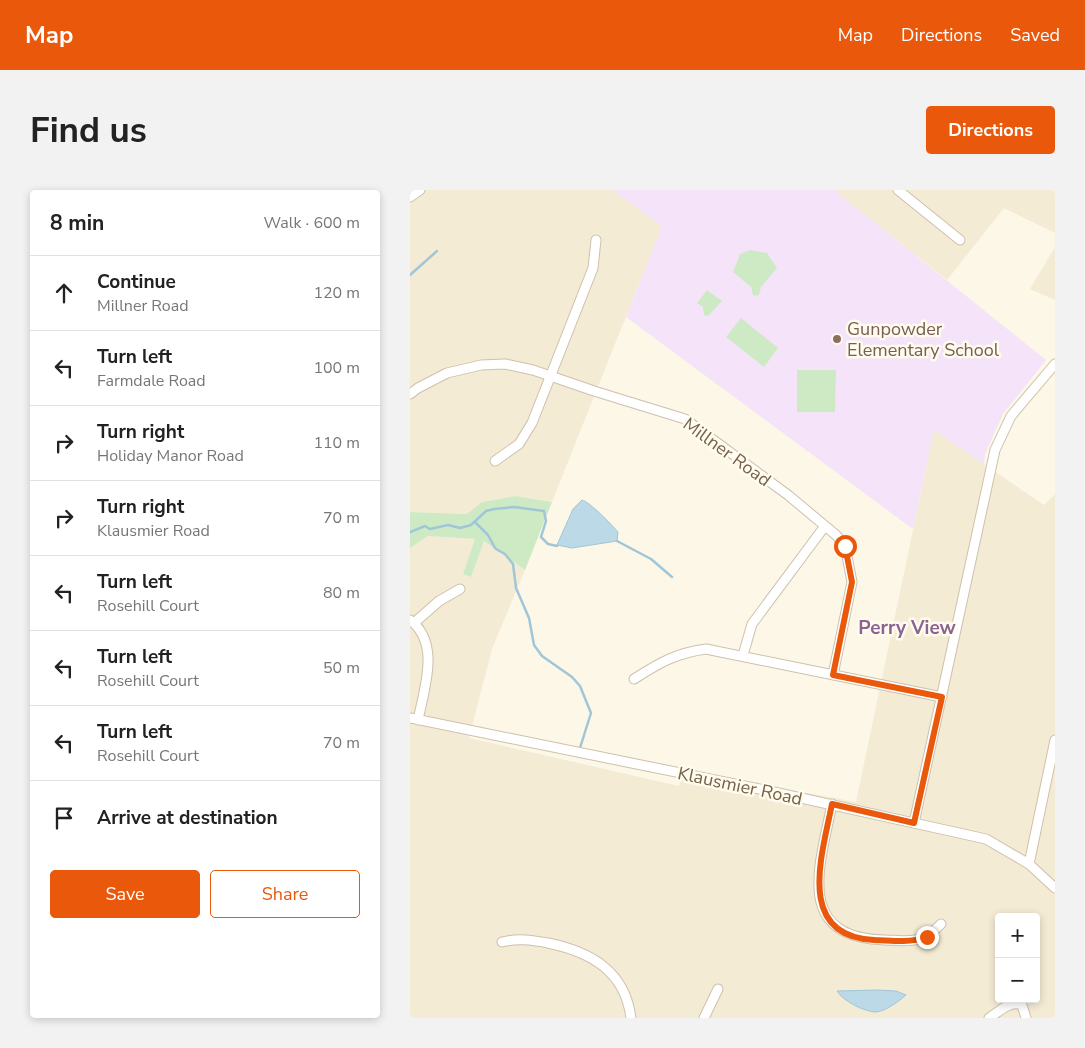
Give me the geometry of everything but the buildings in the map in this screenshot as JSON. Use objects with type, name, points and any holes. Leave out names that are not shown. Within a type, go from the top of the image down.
[{"type":"street","points":[[410,197],[420,190]]},
{"type":"street","points":[[898,190],[960,240]]},
{"type":"street","points":[[495,461],[509,453],[526,436],[552,376],[593,268],[596,240]]},
{"type":"street","points":[[914,823],[995,450],[1012,416],[1055,364]]},
{"type":"street","name":"Millner Road","points":[[410,394],[447,374],[481,366],[521,366],[594,392],[685,419],[788,495],[825,526],[845,546],[852,582],[833,675]]},
{"type":"street","points":[[743,656],[752,624],[825,526]]},
{"type":"street","points":[[414,719],[426,678],[428,652],[424,637],[412,621],[439,601],[460,589]]},
{"type":"street","points":[[634,680],[665,660],[687,652],[706,650],[942,697]]},
{"type":"street","name":"Klausmier Road","points":[[414,719],[832,804],[986,839],[1029,864],[1055,888]]},
{"type":"street","points":[[1029,864],[1055,740]]},
{"type":"street","points":[[832,804],[818,888],[820,903],[829,919],[851,937],[880,940],[918,940],[927,937],[940,924]]},
{"type":"street","points":[[502,942],[520,938],[569,948],[592,957],[608,971],[622,988],[627,998],[631,1018]]},
{"type":"street","points":[[704,1018],[718,988]]},
{"type":"street","points":[[989,1018],[1008,1005],[1016,1003],[1022,1005],[1026,1018]]},
{"type":"shaded area","points":[[410,190],[612,190],[662,226],[552,502],[515,496],[482,502],[467,514],[410,512]]},
{"type":"shaded area","name":"Gunpowder Elementary School","points":[[612,190],[834,190],[1046,360],[1003,414],[985,454],[984,464],[934,430],[913,529],[626,317],[662,226]]},
{"type":"shaded area","points":[[834,190],[1055,190],[1055,233],[1004,208],[947,280]]},
{"type":"shaded area","points":[[1055,247],[1055,300],[1030,289]]},
{"type":"shaded area","points":[[934,430],[1044,505],[1055,494],[1055,1018],[410,1018],[410,548],[428,536],[476,539],[463,574],[471,576],[483,540],[525,570],[492,649],[469,738],[679,786],[683,770],[856,802]]},
{"type":"green space","points":[[750,250],[767,253],[777,268],[761,287],[759,295],[754,296],[752,288],[733,272],[740,254]]},
{"type":"green space","points":[[707,290],[722,301],[708,316],[704,315],[703,307],[697,303]]},
{"type":"green space","points":[[741,318],[778,348],[764,367],[726,337]]},
{"type":"green space","points":[[797,370],[836,370],[835,412],[797,412]]},
{"type":"green space","points":[[515,496],[552,502],[525,570],[484,541],[471,577],[463,574],[475,539],[428,536],[410,548],[410,512],[467,514],[482,502]]},
{"type":"water","points":[[582,500],[595,509],[618,532],[617,541],[572,548],[557,545],[573,509]]},
{"type":"water","points":[[837,991],[896,991],[906,995],[887,1008],[875,1012],[854,1005]]},
{"type":"waterway","points":[[410,275],[437,251]]},
{"type":"waterway","points":[[410,532],[425,526],[430,529],[448,525],[460,528],[471,525],[486,511],[514,507],[544,511],[546,521],[541,537],[548,544],[557,546]]},
{"type":"waterway","points":[[475,522],[488,535],[495,548]]},
{"type":"waterway","points":[[617,541],[651,559],[672,577]]},
{"type":"waterway","points":[[496,549],[505,554],[513,564],[516,588],[529,618],[534,645],[542,656],[572,677],[580,686],[591,713],[580,748]]},
{"type":"place","name":"Gunpowder Elementary School","points":[[837,339]]},
{"type":"district","name":"Perry View","points":[[907,627]]},
{"type":"route","points":[[845,546],[851,568],[852,582],[833,675],[942,697],[914,823],[832,804],[818,874],[818,895],[820,903],[829,919],[851,937],[900,941],[918,940],[927,937]]}]
